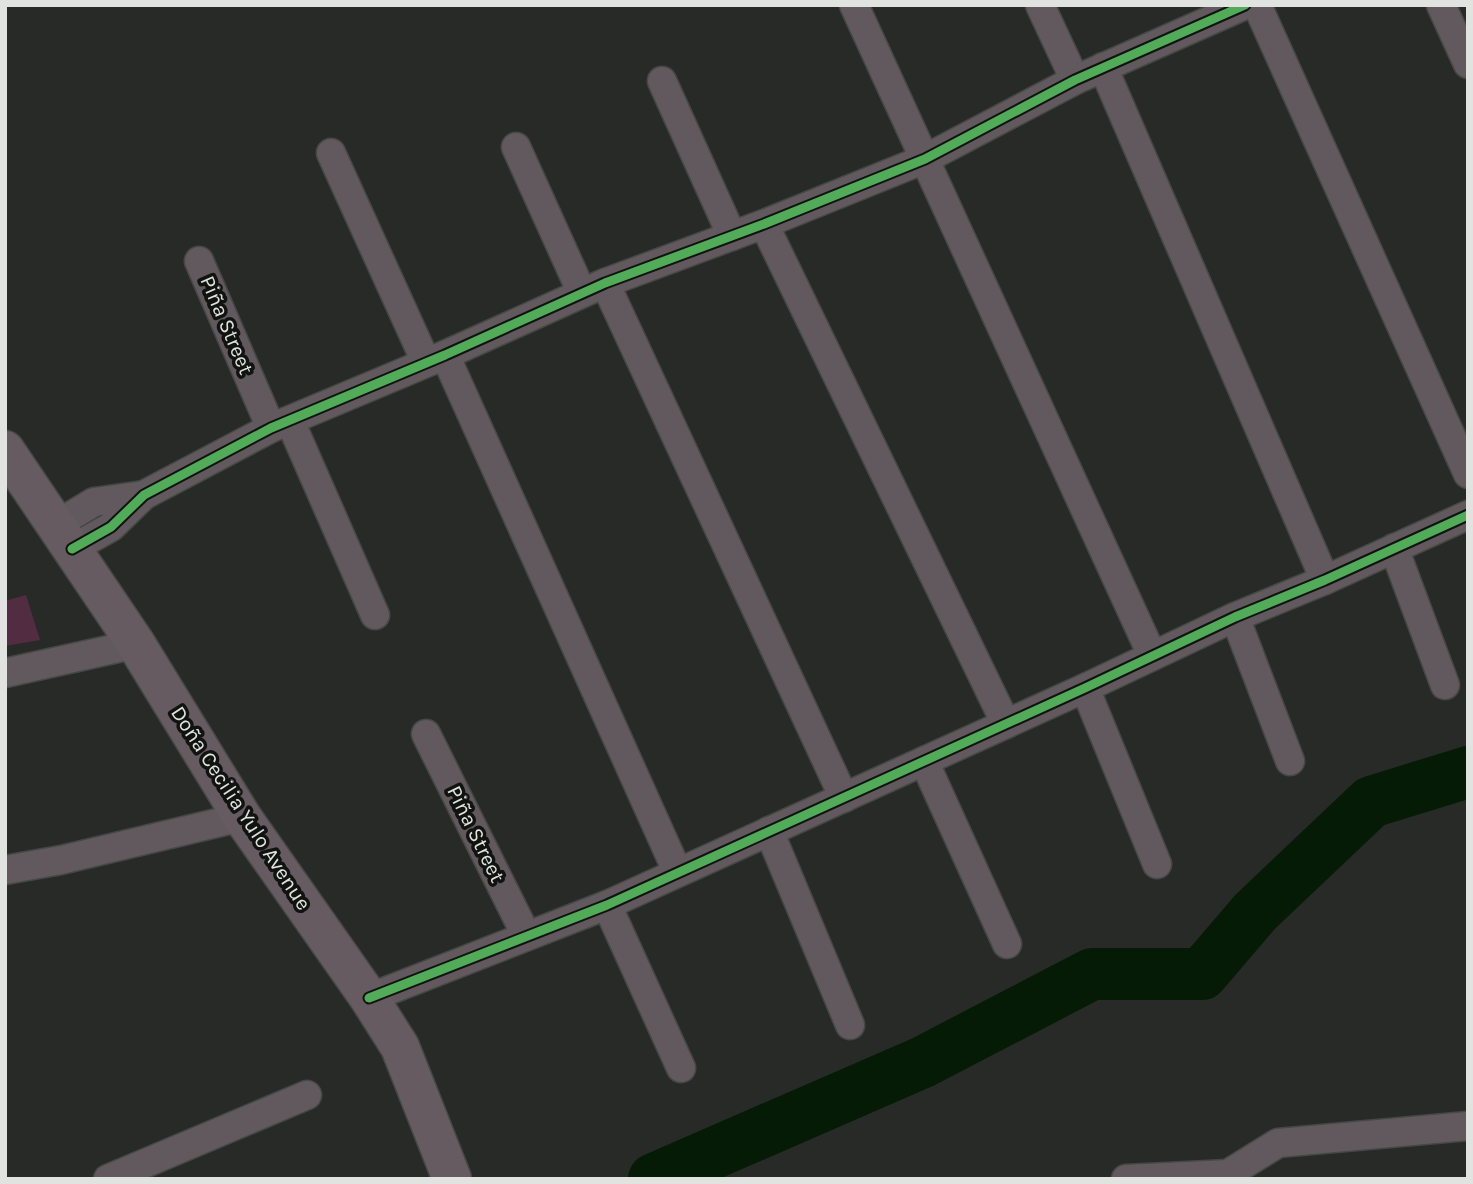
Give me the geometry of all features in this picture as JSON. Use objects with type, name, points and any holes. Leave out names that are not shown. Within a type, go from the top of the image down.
[{"type":"main road","name":"Doña Cecilia Yulo Avenue","points":[[5,450],[136,644],[242,817],[400,1046],[452,1179]]},
{"type":"street","points":[[854,5],[1152,655]]},
{"type":"street","points":[[1040,5],[1075,80]]},
{"type":"street","points":[[64,537],[94,502],[144,495],[281,425],[593,288],[764,224],[925,159],[1075,80],[1245,5]]},
{"type":"street","points":[[1257,5],[1468,474]]},
{"type":"street","points":[[1441,5],[1468,64]]},
{"type":"street","points":[[1103,67],[1325,580]]},
{"type":"street","points":[[662,81],[732,236]]},
{"type":"street","points":[[516,147],[593,288],[844,798]]},
{"type":"street","points":[[331,153],[435,358],[677,871]]},
{"type":"street","points":[[764,224],[1006,724]]},
{"type":"street","name":"Piña Street","points":[[199,261],[374,615]]},
{"type":"street","points":[[369,998],[607,905],[1234,617],[1325,580],[1468,514]]},
{"type":"street","points":[[1394,548],[1445,685]]},
{"type":"street","points":[[1234,617],[1290,761]]},
{"type":"street","points":[[5,673],[136,644]]},
{"type":"street","points":[[1084,688],[1157,864]]},
{"type":"street","name":"Piña Street","points":[[426,734],[526,935]]},
{"type":"street","points":[[924,761],[1007,944]]},
{"type":"street","points":[[5,870],[61,860],[242,817]]},
{"type":"street","points":[[769,831],[850,1025]]},
{"type":"street","points":[[607,905],[681,1068]]},
{"type":"street","points":[[108,1179],[307,1095]]},
{"type":"street","points":[[1126,1179],[1227,1176],[1278,1143],[1468,1126]]},
{"type":"shaded area","points":[[26,595],[40,640],[5,646],[5,601]]},
{"type":"waterway","points":[[654,1179],[923,1062],[1092,974],[1202,974],[1255,912],[1371,802],[1468,772]]},
{"type":"cycle path","points":[[72,549],[111,527],[144,495],[271,428],[445,355],[605,283],[764,224],[925,159],[1075,80],[1245,5]]},
{"type":"cycle path","points":[[369,998],[607,905],[1235,617],[1325,580],[1468,515]]}]
